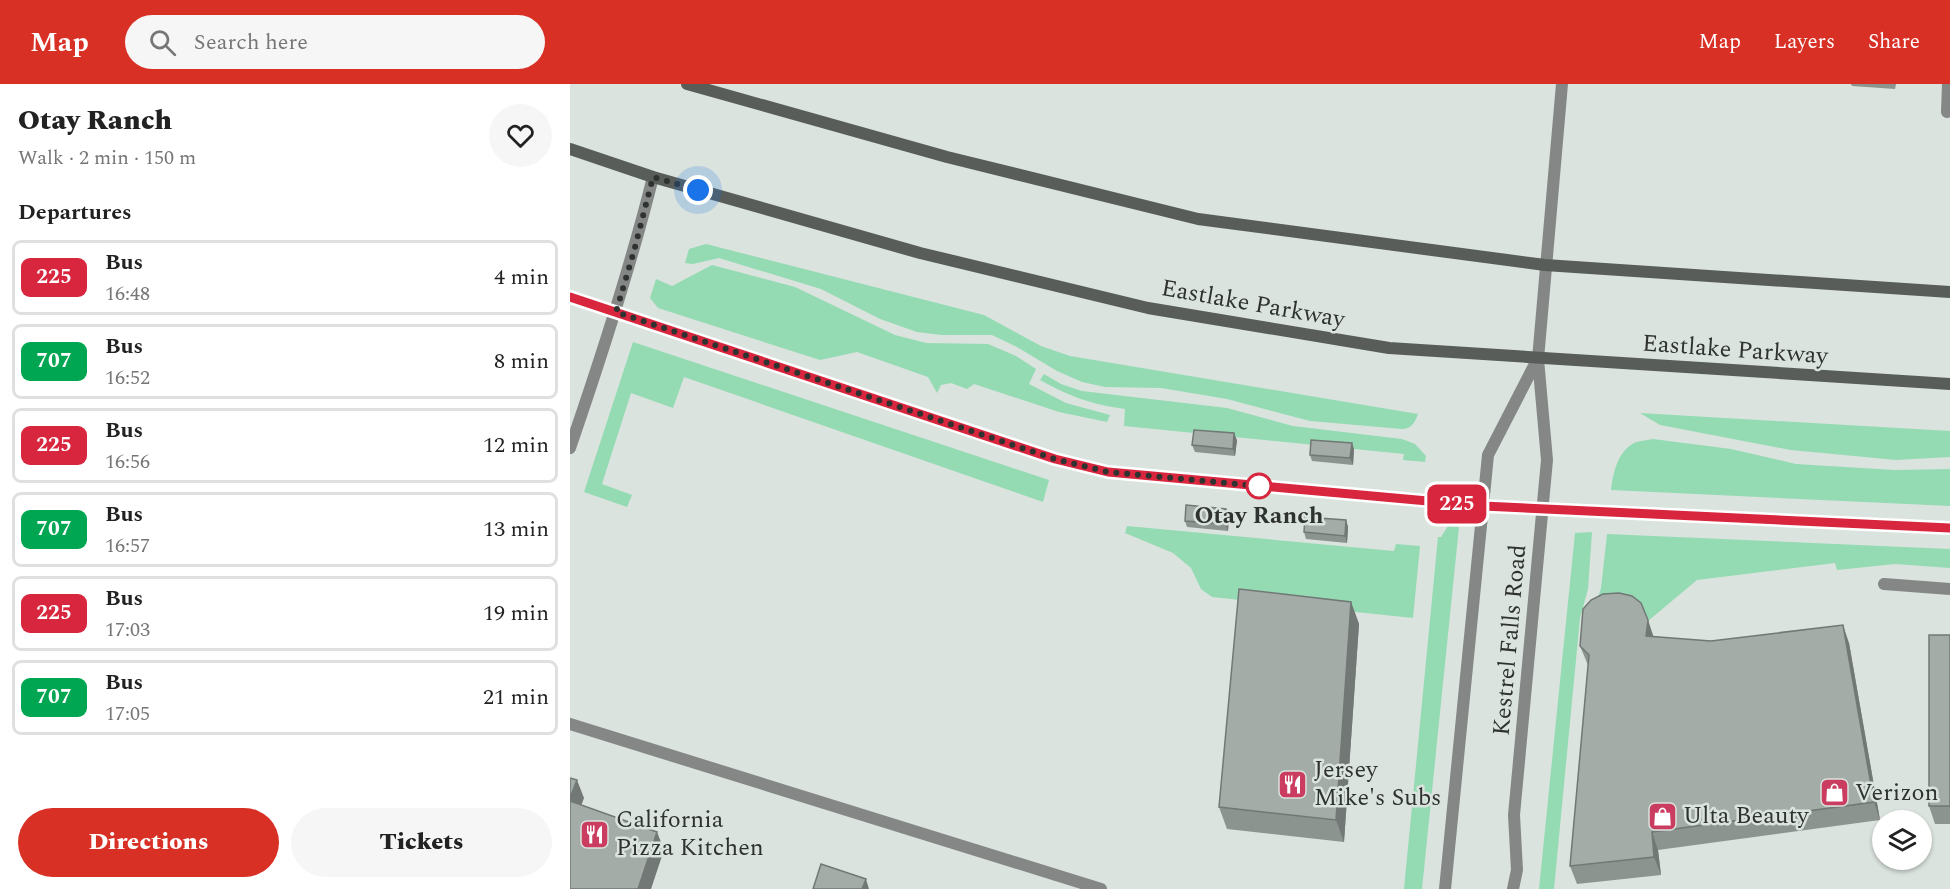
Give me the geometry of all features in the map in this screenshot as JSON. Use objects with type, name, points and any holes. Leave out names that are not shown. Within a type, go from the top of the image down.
[{"type":"main road","points":[[687,84],[947,157],[1198,219],[1545,265],[1950,292]]},
{"type":"main road","name":"Eastlake Parkway","points":[[570,149],[653,177],[920,253],[1148,308],[1389,348],[1950,384]]},
{"type":"street","name":"Kestrel Falls Road","points":[[1513,889],[1517,870],[1514,815],[1547,460],[1538,359],[1562,84]]},
{"type":"street","points":[[1947,112],[1948,84]]},
{"type":"street","points":[[570,448],[616,312],[653,177]]},
{"type":"street","points":[[570,297],[1044,455],[1108,472],[1483,506],[1950,528]]},
{"type":"street","name":"Kestrel Falls Road","points":[[1445,889],[1488,455],[1538,359]]},
{"type":"street","points":[[1884,584],[1950,589]]},
{"type":"street","points":[[570,724],[1101,889]]},
{"type":"green space","points":[[706,244],[984,315],[1041,346],[1070,356],[1418,414],[1411,426],[1405,429],[1310,421],[1227,399],[1161,388],[1105,387],[1082,382],[1057,371],[992,335],[942,335],[917,332],[880,319],[821,289],[719,258],[693,264],[685,263],[689,249]]},
{"type":"green space","points":[[712,265],[795,287],[895,335],[926,343],[988,344],[1016,356],[1036,369],[1029,384],[1066,403],[1110,415],[1107,422],[1059,412],[974,384],[967,389],[951,383],[941,385],[937,393],[928,377],[857,352],[820,360],[658,308],[650,298],[656,279],[672,286]]},
{"type":"green space","points":[[633,342],[1049,480],[1043,502],[684,377],[673,408],[631,393],[602,484],[632,495],[627,507],[584,492]]},
{"type":"green space","points":[[1044,374],[1061,384],[1082,391],[1227,408],[1293,426],[1402,439],[1415,444],[1426,456],[1425,462],[1403,460],[1404,454],[1124,426],[1125,409],[1101,405],[1071,395],[1040,380]]},
{"type":"green space","points":[[1640,413],[1950,431],[1950,457],[1896,460],[1791,450],[1660,425]]},
{"type":"green space","points":[[1653,439],[1731,449],[1796,464],[1895,470],[1950,469],[1950,506],[1611,490],[1615,470],[1628,447],[1634,443]]},
{"type":"green space","points":[[1127,526],[1394,551],[1396,544],[1420,546],[1413,618],[1212,597],[1201,589],[1191,568],[1173,553],[1125,533]]},
{"type":"green space","points":[[1448,526],[1459,527],[1422,889],[1404,889],[1438,537],[1441,537]]},
{"type":"green space","points":[[1592,532],[1588,589],[1580,618],[1554,889],[1539,889],[1575,533]]},
{"type":"green space","points":[[1607,534],[1950,549],[1950,568],[1895,564],[1837,570],[1835,563],[1697,580],[1648,621],[1589,627],[1601,588]]},
{"type":"building","points":[[1194,430],[1234,433],[1233,449],[1192,445]]},
{"type":"building","points":[[1311,440],[1352,443],[1350,458],[1310,455]]},
{"type":"building","points":[[1186,505],[1226,509],[1225,524],[1185,521]]},
{"type":"building","points":[[1305,517],[1346,520],[1345,536],[1304,532]]},
{"type":"building","points":[[1239,589],[1351,602],[1336,820],[1219,807]]},
{"type":"building","points":[[1619,593],[1632,596],[1641,603],[1648,620],[1646,636],[1711,641],[1843,625],[1874,802],[1652,832],[1654,857],[1570,866],[1589,655],[1580,646],[1583,609],[1591,600],[1603,594]]},
{"type":"building","points":[[1929,635],[1950,635],[1950,806],[1929,806]]},
{"type":"building","points":[[570,778],[577,780],[570,798]]},
{"type":"building","name":"California Pizza Kitchen","points":[[570,801],[657,832],[638,889],[570,889]]},
{"type":"building","points":[[821,864],[866,879],[862,889],[813,889]]},
{"type":"bus line","name":"225","points":[[570,297],[1055,459],[1108,472],[1483,506],[1950,528]]},
{"type":"place","name":"Otay Ranch","points":[[1259,486]]},
{"type":"place","name":"Jersey Mike's Subs","points":[[1293,784]]},
{"type":"place","name":"Verizon","points":[[1834,793]]},
{"type":"place","name":"Ulta Beauty","points":[[1662,816]]},
{"type":"place","name":"California Pizza Kitchen","points":[[595,834]]},
{"type":"route","points":[[698,190],[653,177],[616,312],[1055,459],[1108,472],[1259,486]]}]
